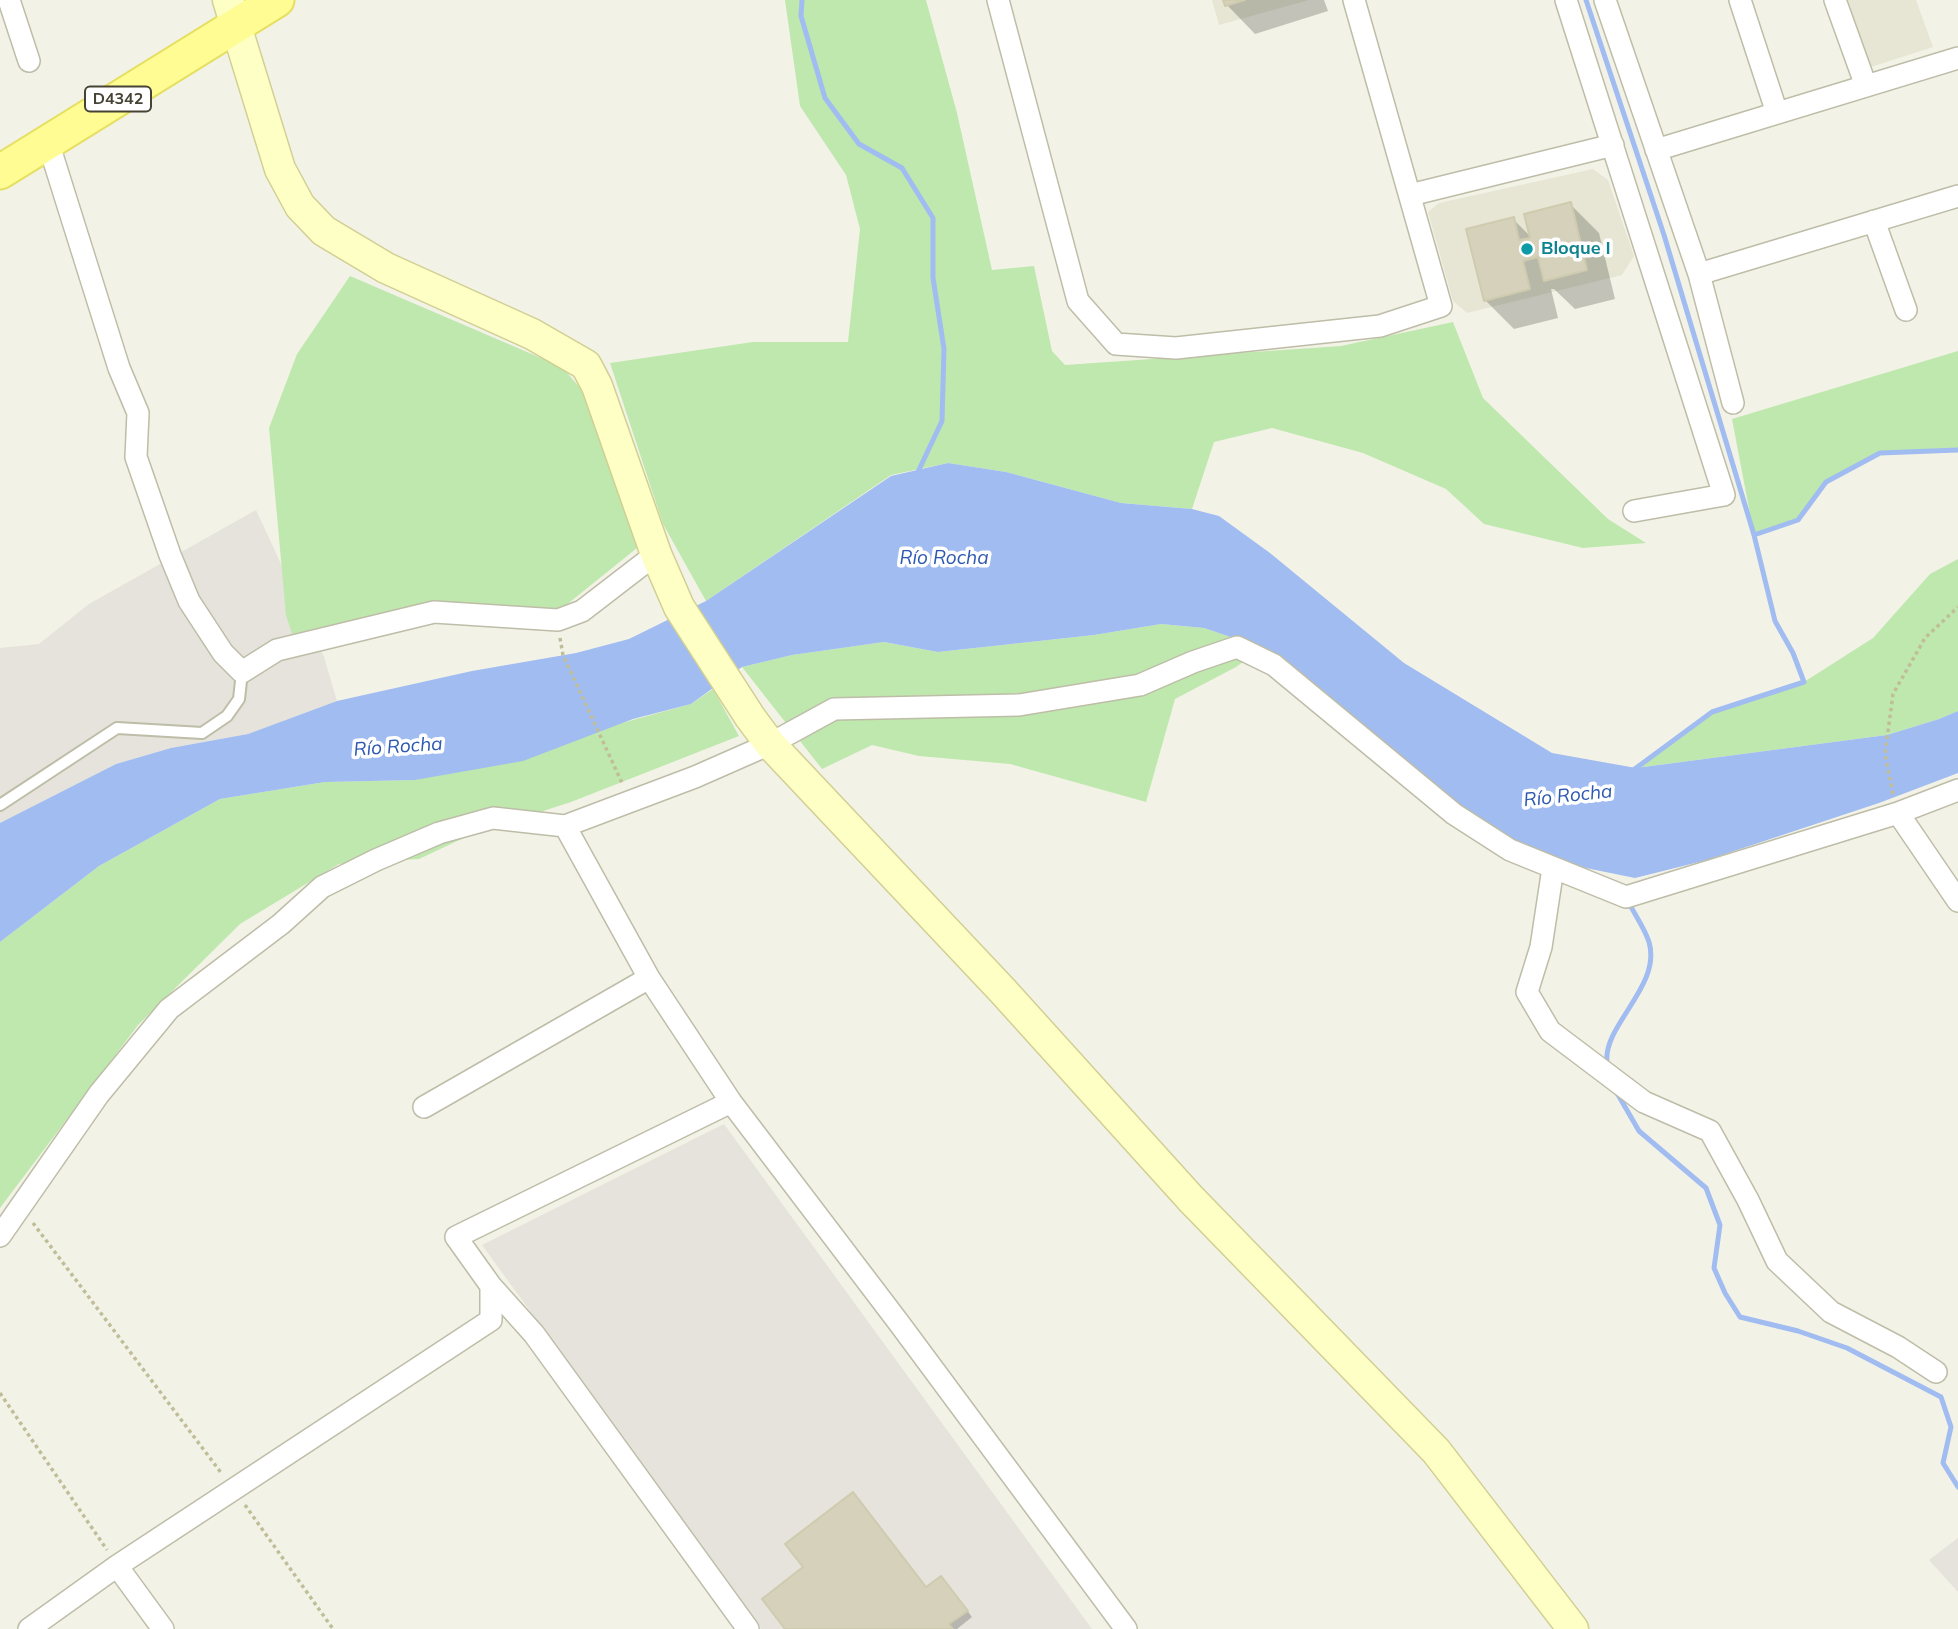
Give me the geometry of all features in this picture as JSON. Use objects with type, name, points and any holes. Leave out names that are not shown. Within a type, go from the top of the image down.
[{"type":"main road","name":"D4342","points":[[0,172],[48,142],[232,13],[277,0]]},
{"type":"main road","points":[[232,13],[279,169],[300,206],[324,231],[386,268],[532,334],[586,365],[597,386],[656,554],[679,607],[770,744],[1002,990],[1191,1199],[1436,1451],[1573,1629]]},
{"type":"street","points":[[9,0],[29,61]]},
{"type":"street","points":[[998,0],[1078,301],[1116,344],[1176,348],[1380,326],[1441,306],[1354,0]]},
{"type":"street","points":[[1566,0],[1724,495],[1634,511]]},
{"type":"street","points":[[1605,0],[1699,274],[1733,403]]},
{"type":"street","points":[[1740,0],[1777,113]]},
{"type":"street","points":[[1835,0],[1866,86]]},
{"type":"street","points":[[1656,150],[1958,58]]},
{"type":"street","points":[[48,142],[119,368],[138,413],[136,457],[170,555],[189,601],[223,653],[242,672],[277,650],[434,612],[558,620],[582,611],[656,554]]},
{"type":"street","points":[[1410,195],[1613,145]]},
{"type":"street","points":[[1699,274],[1958,196]]},
{"type":"street","points":[[1874,221],[1906,310]]},
{"type":"street","points":[[0,1236],[99,1094],[169,1009],[281,924],[322,887],[439,833],[493,818],[565,826],[631,803],[770,744],[834,709],[1019,705],[1140,685],[1237,647],[1274,665],[1454,814],[1510,850],[1626,897],[1898,813],[1958,790]]},
{"type":"street","points":[[1898,813],[1958,901]]},
{"type":"street","points":[[565,826],[649,978],[731,1102],[1125,1629]]},
{"type":"street","points":[[1553,868],[1541,947],[1527,992],[1549,1031],[1644,1102],[1710,1132],[1748,1200],[1777,1261],[1831,1312],[1898,1347],[1936,1372]]},
{"type":"street","points":[[424,1107],[649,978]]},
{"type":"street","points":[[731,1102],[456,1237],[491,1286],[534,1334],[748,1629]]},
{"type":"street","points":[[29,1629],[117,1566],[491,1320],[491,1286]]},
{"type":"street","points":[[117,1566],[163,1629]]},
{"type":"lane","points":[[0,805],[117,728],[202,733],[227,716],[239,699],[242,672]]},
{"type":"path","points":[[1898,813],[1885,754],[1893,694],[1925,638],[1958,607]]},
{"type":"path","points":[[563,656],[631,803]]},
{"type":"path","points":[[21,1206],[233,1489],[333,1629]]},
{"type":"path","points":[[0,1392],[117,1566]]},
{"type":"shaded area","points":[[1212,0],[1309,0],[1219,25]]},
{"type":"shaded area","points":[[1845,0],[1916,0],[1933,47],[1871,67]]},
{"type":"shaded area","points":[[1593,169],[1608,180],[1634,256],[1622,275],[1467,313],[1453,301],[1428,212],[1439,203]]},
{"type":"shaded area","points":[[256,510],[324,657],[337,701],[248,734],[171,748],[116,764],[0,823],[0,648],[39,644],[89,604]]},
{"type":"shaded area","points":[[724,1124],[1092,1629],[761,1629],[482,1245]]},
{"type":"shaded area","points":[[1958,1538],[1958,1592],[1929,1560]]},
{"type":"green space","points":[[785,0],[926,0],[957,113],[992,270],[1034,266],[1052,351],[1065,365],[1341,346],[1453,322],[1483,398],[1608,519],[1646,543],[1583,548],[1484,524],[1446,489],[1363,453],[1272,428],[1214,442],[1192,509],[1121,503],[1006,472],[948,463],[891,475],[706,601],[663,524],[610,363],[753,342],[848,342],[860,229],[846,175],[800,106]]},
{"type":"green space","points":[[350,276],[562,367],[581,389],[600,434],[637,548],[560,610],[430,602],[292,634],[286,615],[269,428],[297,354]]},
{"type":"green space","points":[[1958,351],[1958,450],[1880,453],[1826,482],[1798,520],[1754,535],[1732,419]]},
{"type":"green space","points":[[1958,559],[1958,711],[1887,735],[1636,768],[1712,712],[1804,682],[1873,638],[1930,574]]},
{"type":"green space","points":[[1161,624],[1204,628],[1263,648],[1236,667],[1175,699],[1146,802],[1010,764],[919,756],[872,745],[822,769],[742,667],[792,655],[884,642],[938,652],[1094,635]]},
{"type":"green space","points":[[713,689],[739,736],[571,802],[472,834],[419,859],[339,864],[240,924],[138,1025],[0,1208],[0,942],[99,866],[220,799],[325,782],[415,780],[691,704]]},
{"type":"water","name":"Río Rocha","points":[[948,463],[1006,472],[1121,503],[1192,509],[1219,516],[1270,553],[1404,663],[1552,753],[1636,768],[1887,735],[1958,711],[1958,773],[1879,803],[1707,860],[1635,878],[1576,866],[1496,835],[1263,648],[1204,628],[1161,624],[1094,635],[938,652],[884,642],[792,655],[742,667],[691,704],[633,719],[523,761],[415,780],[325,782],[220,799],[99,866],[0,942],[0,823],[116,764],[171,748],[248,734],[337,701],[472,671],[576,653],[629,639],[706,601],[891,476]]},
{"type":"building","points":[[1223,0],[1245,0],[1225,6]]},
{"type":"building","name":"Bloque I","points":[[1571,202],[1587,270],[1544,281],[1538,257],[1523,261],[1530,289],[1484,301],[1466,229],[1514,217],[1519,240],[1530,238],[1524,214]]},
{"type":"building","points":[[853,1492],[926,1587],[941,1576],[968,1611],[949,1624],[953,1629],[785,1629],[762,1599],[803,1567],[785,1544]]},
{"type":"waterway","points":[[802,0],[801,16],[825,98],[859,144],[902,168],[933,218],[933,278],[944,349],[942,421],[917,474]]},
{"type":"waterway","points":[[1586,0],[1664,235],[1754,535],[1775,621],[1793,653],[1804,682],[1712,712],[1632,771]]},
{"type":"waterway","points":[[1754,535],[1798,520],[1826,482],[1880,453],[1958,450]]},
{"type":"waterway","points":[[1607,1062],[1608,1048],[1640,990],[1651,958],[1649,942],[1629,903]]},
{"type":"waterway","points":[[1617,1093],[1639,1131],[1706,1188],[1720,1225],[1714,1268],[1740,1317],[1798,1331],[1847,1348],[1941,1397],[1951,1427],[1943,1463],[1958,1487]]},
{"type":"place","name":"Bloque I","points":[[1527,249]]}]
